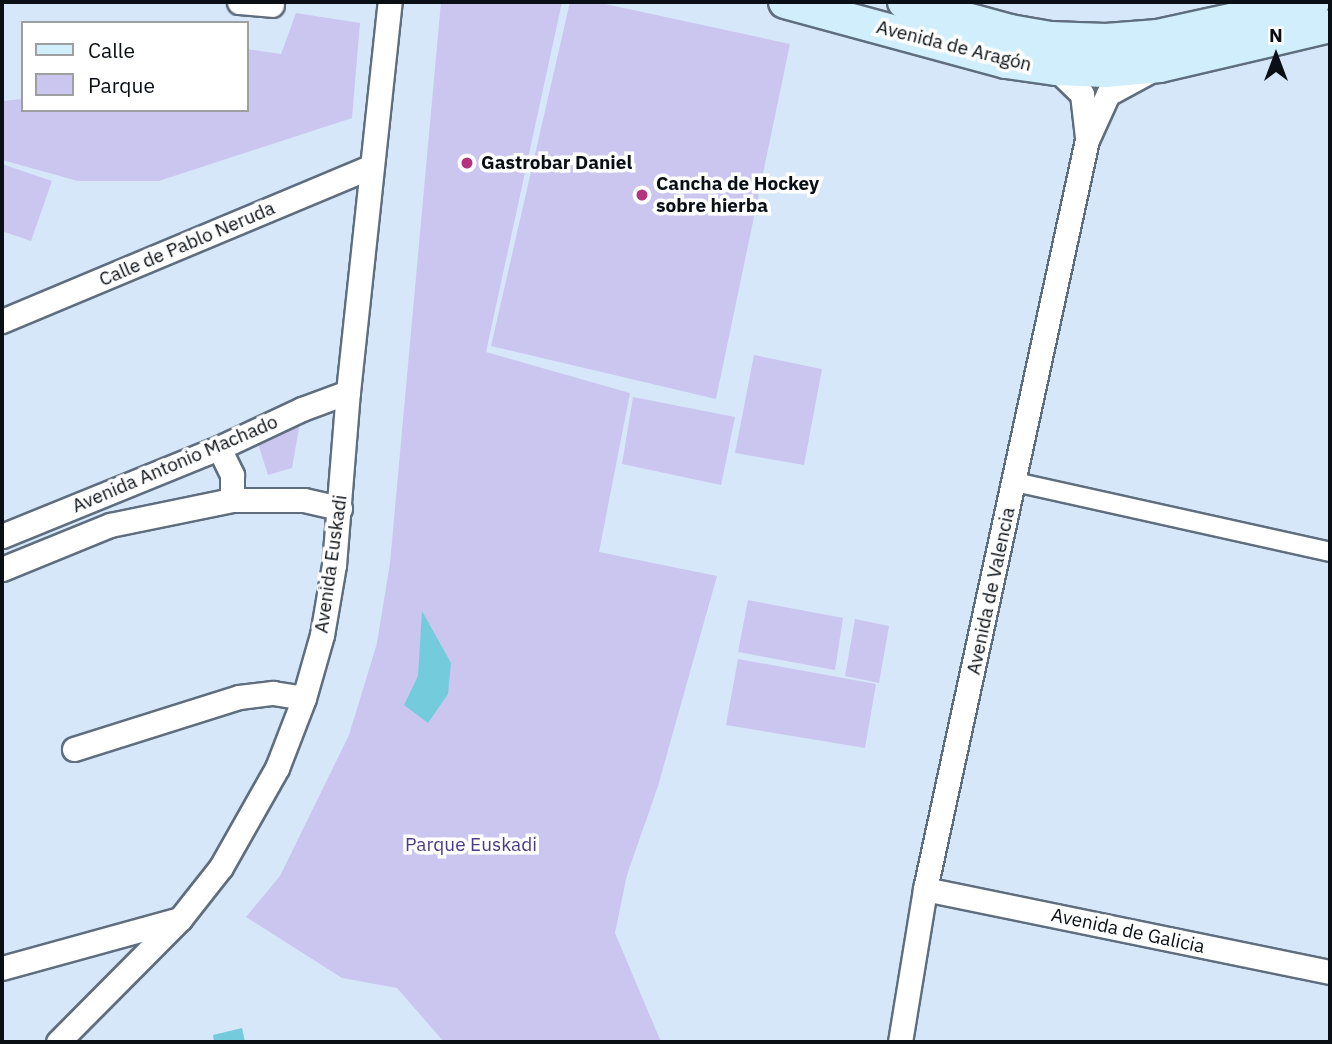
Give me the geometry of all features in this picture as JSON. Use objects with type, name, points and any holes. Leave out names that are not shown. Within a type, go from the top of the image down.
[{"type":"main road","name":"Avenida de Aragón","points":[[785,2],[1006,62],[1056,69],[1105,71],[1160,66],[1330,26]]},
{"type":"main road","name":"Avenida de Aragón","points":[[904,2],[1010,31],[1050,38],[1106,40],[1158,36],[1314,2]]},
{"type":"street","points":[[239,2],[272,5]]},
{"type":"street","name":"Avenida Euskadi","points":[[58,1042],[180,919],[221,867],[277,768],[304,698],[322,635],[340,508],[348,392],[390,2]]},
{"type":"street","points":[[1087,140],[1108,94],[1160,66]]},
{"type":"street","points":[[1056,69],[1082,94],[1087,140]]},
{"type":"street","name":"Avenida de Valencia","points":[[900,1042],[925,889],[1087,140]]},
{"type":"street","name":"Calle de Pablo Neruda","points":[[2,321],[371,167]]},
{"type":"street","name":"Avenida Antonio Machado","points":[[2,536],[219,448],[302,409],[348,392]]},
{"type":"street","points":[[219,448],[232,475],[232,500]]},
{"type":"street","points":[[1015,482],[1330,552]]},
{"type":"street","name":"Avenida Antonio Machado","points":[[2,569],[110,525],[232,500],[304,500],[340,508]]},
{"type":"street","points":[[74,749],[239,697],[273,693],[304,698]]},
{"type":"street","name":"Avenida de Galicia","points":[[925,889],[1330,972]]},
{"type":"street","points":[[2,968],[180,919]]},
{"type":"green space","name":"Parque Euskadi","points":[[441,2],[562,2],[486,352],[630,393],[599,552],[717,576],[658,786],[627,875],[615,933],[661,1042],[444,1042],[397,988],[342,978],[246,917],[280,876],[349,735],[377,643],[390,563]]},
{"type":"green space","name":"Cancha de Hockey sobre hierba","points":[[570,2],[596,2],[790,44],[716,399],[491,346]]},
{"type":"green space","points":[[296,13],[360,23],[352,118],[159,181],[78,181],[2,160],[2,101],[21,99],[21,112],[248,112],[248,49],[281,54]]},
{"type":"green space","points":[[2,164],[52,181],[31,241],[2,231]]},
{"type":"green space","points":[[754,355],[822,369],[804,465],[735,453]]},
{"type":"green space","points":[[633,397],[735,417],[721,485],[622,464]]},
{"type":"green space","points":[[301,417],[292,468],[268,475],[256,437]]},
{"type":"green space","points":[[748,600],[843,618],[835,670],[738,652]]},
{"type":"green space","points":[[855,619],[889,626],[879,683],[845,676]]},
{"type":"green space","points":[[738,659],[876,684],[865,748],[726,725]]},
{"type":"water","points":[[422,611],[451,663],[448,694],[428,723],[404,705],[418,676]]},
{"type":"water","points":[[242,1028],[245,1042],[214,1042],[213,1035]]},
{"type":"place","name":"Gastrobar Daniel","points":[[467,163]]},
{"type":"place","name":"Cancha de Hockey sobre hierba","points":[[642,195]]}]
